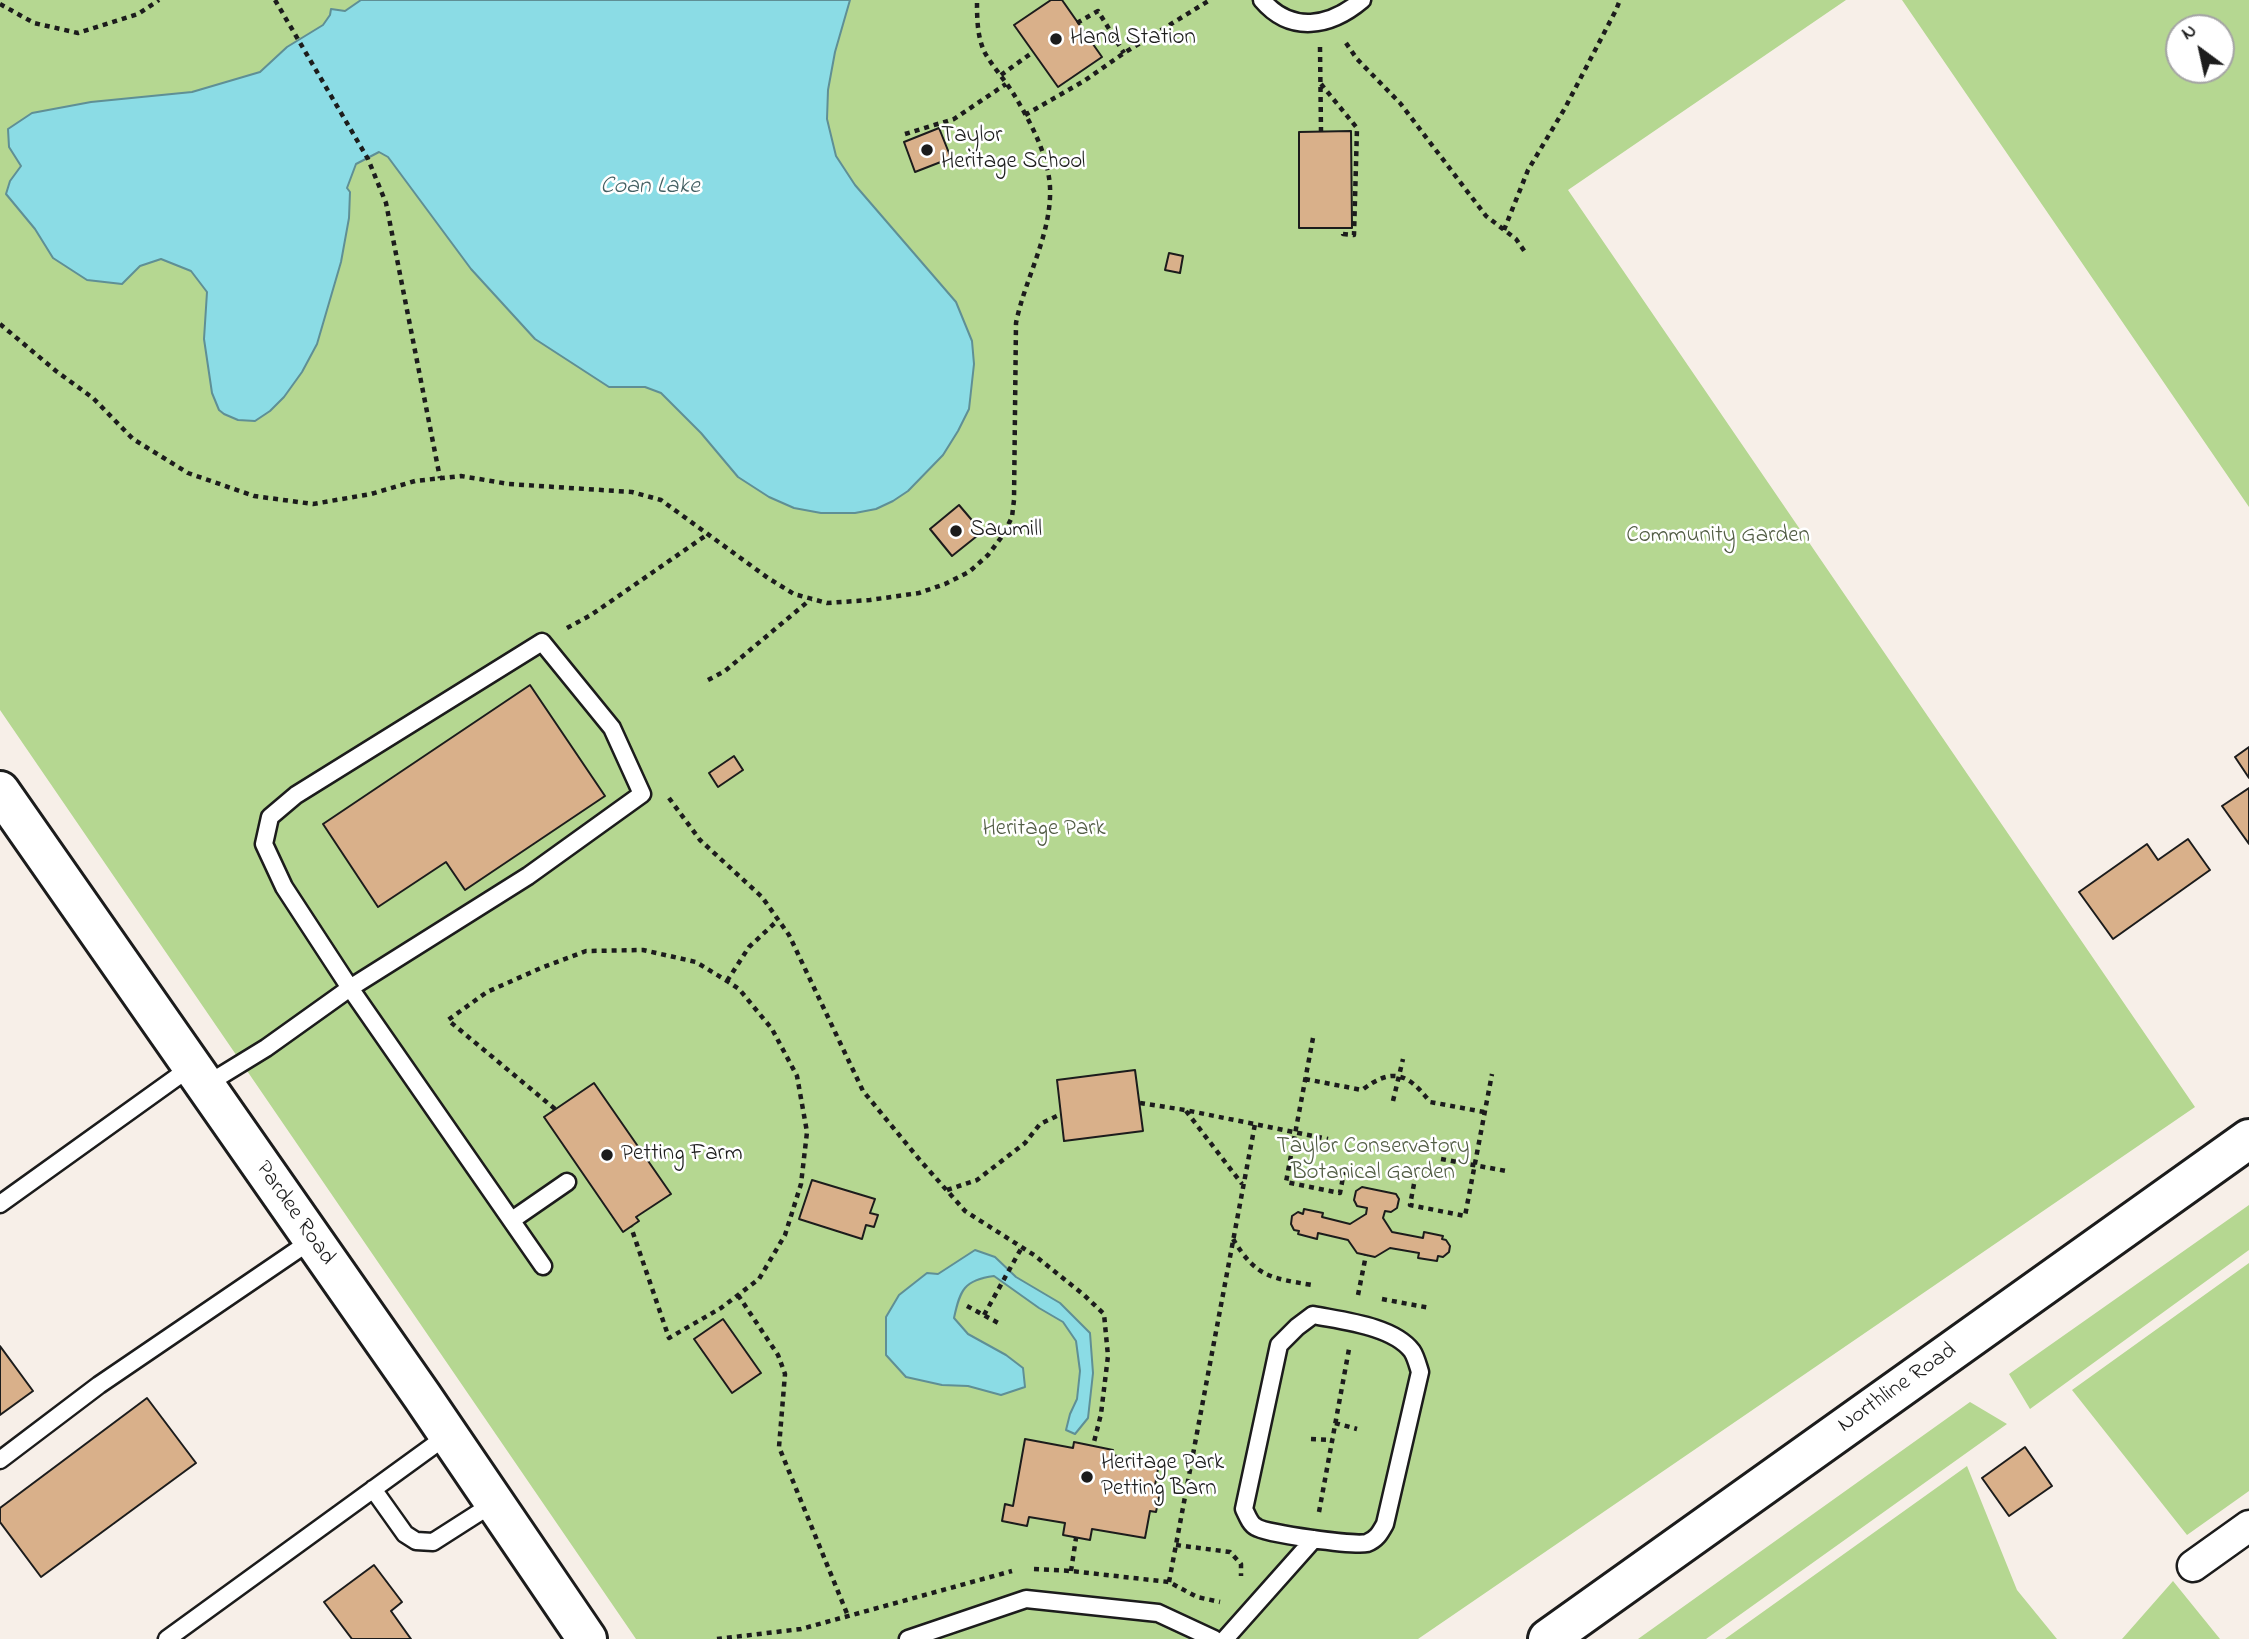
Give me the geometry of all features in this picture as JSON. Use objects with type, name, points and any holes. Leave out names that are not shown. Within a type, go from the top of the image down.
[{"type":"main road","name":"Pardee Road","points":[[0,791],[587,1639]]},
{"type":"main road","name":"Northline Road","points":[[1548,1639],[2249,1139]]},
{"type":"street","points":[[2193,1566],[2249,1525]]},
{"type":"lane","points":[[1262,0],[1268,8],[1288,20],[1306,24],[1343,13],[1362,0]]},
{"type":"lane","points":[[0,1204],[197,1077],[266,1048],[350,988],[528,876],[642,794],[612,727],[542,642],[296,795],[270,817],[264,844],[284,887],[350,988],[543,1266]]},
{"type":"lane","points":[[512,1220],[568,1182]]},
{"type":"lane","points":[[0,1460],[99,1385],[312,1240]]},
{"type":"lane","points":[[1313,1315],[1397,1336],[1413,1352],[1420,1372],[1385,1524],[1377,1538],[1364,1544],[1314,1539],[1257,1528],[1244,1509],[1279,1345],[1313,1315]]},
{"type":"lane","points":[[167,1639],[448,1435]]},
{"type":"lane","points":[[373,1489],[405,1534],[416,1542],[433,1542],[494,1502]]},
{"type":"lane","points":[[1225,1639],[1314,1539]]},
{"type":"lane","points":[[908,1639],[1026,1599],[1158,1614],[1214,1639]]},
{"type":"path","points":[[0,4],[34,23],[78,33],[138,14],[159,0]]},
{"type":"path","points":[[275,0],[368,159],[386,202],[440,478]]},
{"type":"path","points":[[0,324],[93,398],[133,439],[188,473],[254,496],[313,504],[371,494],[415,481],[461,476],[509,484],[632,492],[661,500],[794,594],[827,603],[919,593],[969,572],[988,555],[1003,536],[1012,517],[1016,461],[1016,323],[1020,301],[1048,215],[1050,187],[1041,150],[1025,115],[984,51],[977,25],[977,0]]},
{"type":"path","points":[[1025,115],[1084,81],[1210,0]]},
{"type":"path","points":[[1504,230],[1528,170],[1565,108],[1620,0]]},
{"type":"path","points":[[1077,23],[1098,11],[1124,53]]},
{"type":"path","points":[[1321,131],[1325,20]]},
{"type":"path","points":[[1325,20],[1357,59],[1401,103],[1486,216],[1516,239],[1525,252]]},
{"type":"path","points":[[1001,75],[1033,52]]},
{"type":"path","points":[[905,134],[954,119],[1006,83]]},
{"type":"path","points":[[1321,84],[1357,128],[1354,235],[1343,234],[1343,228]]},
{"type":"path","points":[[542,642],[591,615],[708,534]]},
{"type":"path","points":[[708,680],[725,671],[812,598]]},
{"type":"path","points":[[669,797],[700,840],[762,897],[789,935],[863,1091],[965,1210],[1022,1247],[1104,1314],[1108,1356],[1101,1414],[1093,1446]]},
{"type":"path","points":[[727,981],[749,947],[778,919]]},
{"type":"path","points":[[555,1109],[447,1020],[487,992],[586,951],[643,950],[696,962],[739,989],[772,1029],[797,1076],[807,1132],[801,1184],[785,1235],[759,1279],[721,1308],[669,1338],[631,1227]]},
{"type":"path","points":[[1312,1038],[1286,1182],[1340,1193],[1344,1172]]},
{"type":"path","points":[[1393,1101],[1403,1059]]},
{"type":"path","points":[[1415,1184],[1410,1205],[1465,1216],[1492,1074]]},
{"type":"path","points":[[1305,1079],[1362,1090],[1376,1080],[1392,1075],[1399,1076],[1409,1078],[1430,1102],[1484,1112]]},
{"type":"path","points":[[1140,1103],[1328,1139]]},
{"type":"path","points":[[1185,1110],[1242,1184]]},
{"type":"path","points":[[947,1190],[977,1180],[1026,1143],[1040,1124],[1061,1114]]},
{"type":"path","points":[[1169,1582],[1255,1124]]},
{"type":"path","points":[[1441,1158],[1506,1171]]},
{"type":"path","points":[[1233,1238],[1245,1259],[1262,1273],[1321,1287]]},
{"type":"path","points":[[984,1315],[1022,1247]]},
{"type":"path","points":[[1314,1539],[1366,1255]]},
{"type":"path","points":[[1346,1292],[1430,1308]]},
{"type":"path","points":[[738,1295],[778,1355],[785,1374],[779,1447],[848,1616]]},
{"type":"path","points":[[967,1306],[1002,1325]]},
{"type":"path","points":[[1335,1423],[1357,1429]]},
{"type":"path","points":[[1311,1439],[1332,1440]]},
{"type":"path","points":[[1071,1571],[1076,1538]]},
{"type":"green space","name":"Heritage Park","points":[[0,0],[1846,0],[1568,190],[2195,1107],[1418,1639],[636,1639],[0,710]]},
{"type":"green space","points":[[1902,0],[2249,0],[2249,507]]},
{"type":"green space","points":[[2249,1205],[2249,1250],[2030,1409],[2009,1374]]},
{"type":"green space","points":[[2249,1263],[2249,1491],[2187,1535],[2072,1390]]},
{"type":"green space","points":[[1970,1402],[2007,1424],[1706,1639],[1638,1639]]},
{"type":"green space","points":[[1967,1466],[2017,1590],[2057,1639],[1725,1639]]},
{"type":"green space","points":[[2173,1581],[2220,1639],[2122,1639]]},
{"type":"water","name":"Coan Lake","points":[[361,0],[850,0],[835,52],[828,90],[827,119],[836,156],[855,185],[956,302],[972,341],[974,364],[969,409],[943,455],[908,491],[876,509],[855,513],[821,513],[794,508],[769,497],[738,477],[701,433],[661,393],[645,387],[609,387],[535,339],[471,269],[388,157],[379,152],[356,164],[347,188],[350,192],[349,218],[341,262],[317,344],[302,372],[284,397],[255,421],[238,420],[224,414],[219,410],[212,393],[204,339],[207,292],[191,271],[161,259],[140,266],[122,284],[87,280],[53,258],[35,229],[6,194],[10,181],[21,166],[9,147],[8,129],[32,113],[91,102],[192,92],[260,72],[287,47],[323,25],[331,9],[345,11]]},
{"type":"water","points":[[975,1250],[995,1257],[1016,1277],[1060,1303],[1090,1333],[1093,1373],[1088,1418],[1075,1434],[1066,1430],[1077,1399],[1080,1371],[1076,1341],[1063,1322],[994,1276],[976,1280],[965,1288],[954,1318],[968,1334],[1006,1355],[1023,1368],[1025,1387],[1001,1395],[968,1386],[942,1385],[906,1377],[886,1355],[886,1317],[899,1295],[927,1273],[938,1274]]},
{"type":"building","name":"Hand Station","points":[[1051,0],[1062,0],[1102,57],[1058,87],[1014,25]]},
{"type":"building","name":"Taylor Heritage School","points":[[939,128],[951,158],[915,172],[904,142]]},
{"type":"building","points":[[1351,131],[1352,228],[1299,228],[1299,132]]},
{"type":"building","points":[[1169,253],[1183,256],[1180,273],[1165,270]]},
{"type":"building","name":"Sawmill","points":[[959,505],[982,532],[952,556],[930,529]]},
{"type":"building","points":[[530,685],[605,796],[465,890],[446,862],[378,907],[323,824]]},
{"type":"building","points":[[2249,747],[2249,778],[2235,757]]},
{"type":"building","points":[[734,756],[743,770],[718,787],[709,773]]},
{"type":"building","points":[[2249,788],[2249,844],[2222,806]]},
{"type":"building","points":[[2188,839],[2210,870],[2113,939],[2079,892],[2147,844],[2158,860]]},
{"type":"building","points":[[1135,1070],[1143,1131],[1064,1141],[1057,1080]]},
{"type":"building","name":"Petting Farm","points":[[594,1083],[671,1194],[636,1217],[639,1221],[623,1232],[544,1117]]},
{"type":"building","points":[[812,1180],[875,1199],[870,1213],[878,1215],[874,1227],[866,1225],[862,1239],[799,1219]]},
{"type":"building","points":[[1362,1187],[1396,1194],[1399,1199],[1397,1208],[1391,1212],[1385,1211],[1383,1218],[1392,1232],[1423,1238],[1424,1232],[1443,1236],[1442,1239],[1450,1246],[1449,1252],[1443,1257],[1438,1256],[1437,1261],[1418,1258],[1419,1253],[1390,1248],[1375,1257],[1357,1253],[1348,1240],[1318,1233],[1317,1239],[1298,1234],[1299,1231],[1294,1230],[1291,1224],[1292,1216],[1298,1212],[1303,1214],[1304,1209],[1350,1224],[1366,1214],[1367,1208],[1357,1206],[1354,1200],[1356,1191]]},
{"type":"building","points":[[723,1319],[761,1373],[732,1393],[694,1339]]},
{"type":"building","points":[[0,1346],[33,1391],[0,1415]]},
{"type":"building","points":[[147,1398],[196,1463],[41,1577],[0,1522],[0,1508]]},
{"type":"building","name":"Heritage Park Petting Barn","points":[[1025,1439],[1073,1448],[1074,1442],[1113,1450],[1112,1455],[1159,1463],[1154,1491],[1160,1492],[1156,1512],[1150,1511],[1145,1538],[1092,1529],[1090,1540],[1063,1535],[1065,1523],[1029,1517],[1027,1526],[1002,1521],[1005,1504],[1013,1506]]},
{"type":"building","points":[[2025,1447],[2052,1486],[2009,1516],[1982,1478]]},
{"type":"building","points":[[374,1565],[402,1602],[391,1611],[411,1639],[352,1639],[324,1602]]},
{"type":"place","name":"Hand Station","points":[[1056,39]]},
{"type":"place","name":"Taylor Heritage School","points":[[927,150]]},
{"type":"place","name":"Sawmill","points":[[956,531]]},
{"type":"place","name":"Petting Farm","points":[[607,1155]]},
{"type":"place","name":"Heritage Park Petting Barn","points":[[1087,1477]]},
{"type":"park label","name":"Community Garden","points":[[1718,537]]},
{"type":"park label","name":"Taylor Conservatory Botanical Garden","points":[[1373,1161]]}]
